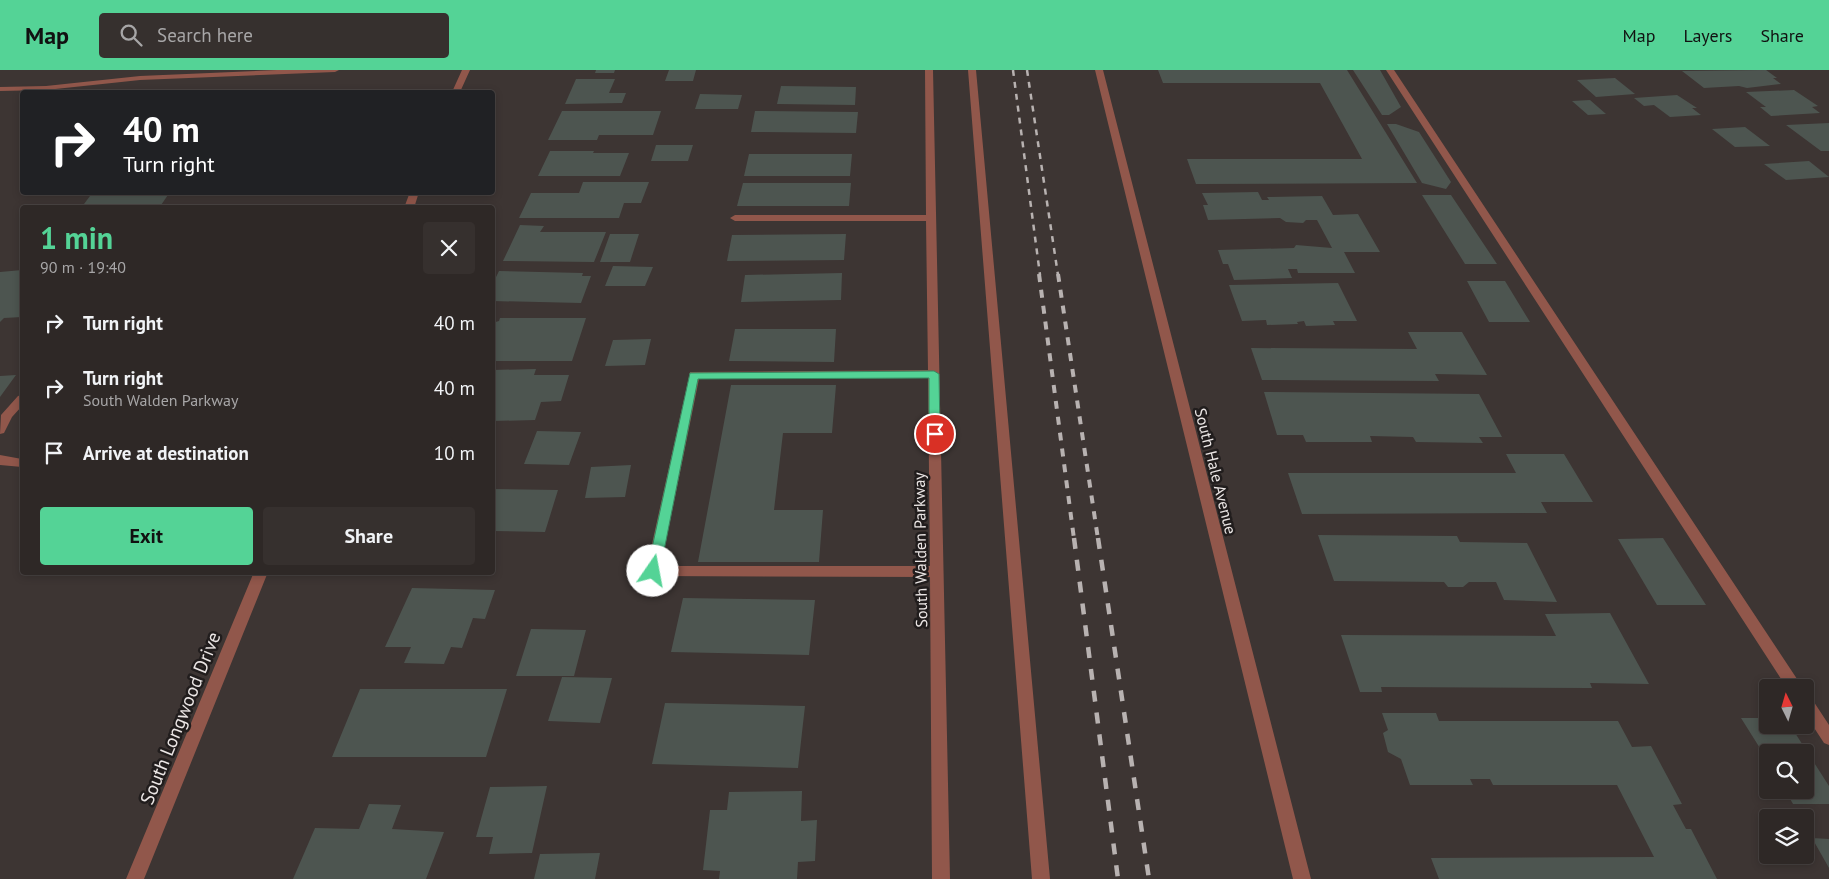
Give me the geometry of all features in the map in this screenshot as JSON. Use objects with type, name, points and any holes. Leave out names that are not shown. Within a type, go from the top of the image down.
[{"type":"street","points":[[0,89],[46,88],[140,78],[335,70]]},
{"type":"street","points":[[457,90],[466,70]]},
{"type":"street","name":"South Walden Parkway","points":[[930,70],[941,879]]},
{"type":"street","points":[[972,70],[1040,879]]},
{"type":"street","name":"South Hale Avenue","points":[[1099,70],[1302,879]]},
{"type":"street","points":[[1390,70],[1790,679]]},
{"type":"street","points":[[735,218],[932,218]]},
{"type":"street","points":[[934,374],[694,376],[653,571],[937,572]]},
{"type":"street","points":[[0,430],[7,415],[20,401]]},
{"type":"street","points":[[0,460],[20,463]]},
{"type":"street","name":"South Longwood Drive","points":[[135,879],[260,575]]},
{"type":"street","points":[[1814,711],[1824,722],[1829,738]]},
{"type":"building","points":[[596,70],[615,70],[614,73],[595,73]]},
{"type":"building","points":[[669,70],[696,70],[693,81],[665,81]]},
{"type":"building","points":[[1158,70],[1347,70],[1417,183],[1196,184],[1187,159],[1362,159],[1320,83],[1163,83]]},
{"type":"building","points":[[1353,70],[1380,70],[1401,107],[1389,115],[1382,115]]},
{"type":"building","points":[[1766,70],[1777,78],[1773,78],[1781,84],[1747,88],[1739,86],[1704,88],[1682,71]]},
{"type":"building","points":[[1615,78],[1635,94],[1596,97],[1577,80]]},
{"type":"building","points":[[576,79],[615,79],[609,93],[626,93],[622,103],[565,104]]},
{"type":"building","points":[[781,86],[856,87],[855,105],[777,104]]},
{"type":"building","points":[[1794,90],[1818,106],[1812,107],[1820,113],[1771,116],[1760,107],[1766,107],[1746,92]]},
{"type":"building","points":[[700,94],[742,95],[738,109],[695,109]]},
{"type":"building","points":[[1677,95],[1697,108],[1692,108],[1701,115],[1670,117],[1654,105],[1644,106],[1634,98]]},
{"type":"building","points":[[1590,100],[1606,114],[1588,115],[1572,101]]},
{"type":"building","points":[[562,111],[661,111],[653,135],[599,135],[597,140],[548,140]]},
{"type":"building","points":[[755,111],[858,112],[856,133],[751,132]]},
{"type":"building","points":[[1829,123],[1829,151],[1821,151],[1786,125]]},
{"type":"building","points":[[1387,124],[1396,124],[1419,132],[1451,182],[1446,189],[1422,183]]},
{"type":"building","points":[[1745,127],[1770,146],[1735,147],[1712,129]]},
{"type":"building","points":[[656,145],[693,145],[688,161],[651,161]]},
{"type":"building","points":[[550,151],[629,153],[620,176],[538,176]]},
{"type":"building","points":[[749,154],[852,154],[850,176],[744,176]]},
{"type":"building","points":[[1809,161],[1829,177],[1786,180],[1764,164]]},
{"type":"building","points":[[583,182],[649,182],[641,203],[624,203],[619,218],[519,218],[531,193],[579,193]]},
{"type":"building","points":[[743,183],[851,183],[849,206],[737,206]]},
{"type":"building","points":[[1258,192],[1262,200],[1269,200],[1267,197],[1322,196],[1333,215],[1358,214],[1380,252],[1344,252],[1355,273],[1298,273],[1297,269],[1288,269],[1292,278],[1234,280],[1228,264],[1223,264],[1218,250],[1294,248],[1296,245],[1332,248],[1317,220],[1306,220],[1303,223],[1286,222],[1280,218],[1208,220],[1203,205],[1208,205],[1202,193]]},
{"type":"building","points":[[91,195],[168,195],[161,205],[83,205]]},
{"type":"building","points":[[1422,195],[1451,195],[1497,264],[1465,264]]},
{"type":"building","points":[[520,225],[544,226],[540,232],[606,232],[594,262],[503,261]]},
{"type":"building","points":[[610,234],[639,234],[630,262],[600,262]]},
{"type":"building","points":[[846,234],[844,260],[727,261],[732,235]]},
{"type":"building","points":[[613,266],[653,267],[645,286],[605,286]]},
{"type":"building","points":[[20,270],[20,317],[4,318],[0,322],[0,272]]},
{"type":"building","points":[[499,271],[583,273],[582,276],[591,276],[581,303],[495,301],[495,279]]},
{"type":"building","points":[[842,273],[841,300],[741,302],[745,275]]},
{"type":"building","points":[[1467,281],[1505,281],[1530,322],[1489,322]]},
{"type":"building","points":[[1338,283],[1357,321],[1333,321],[1335,325],[1306,326],[1304,321],[1297,322],[1298,324],[1267,325],[1266,320],[1242,321],[1229,285]]},
{"type":"building","points":[[500,318],[586,318],[572,361],[495,361],[495,322],[499,321]]},
{"type":"building","points":[[735,329],[836,329],[834,362],[729,361]]},
{"type":"building","points":[[1408,332],[1462,332],[1487,375],[1435,374],[1439,381],[1262,380],[1251,348],[1417,349]]},
{"type":"building","points":[[651,339],[645,365],[605,366],[613,340]]},
{"type":"building","points":[[536,369],[534,375],[569,375],[561,401],[541,402],[535,420],[495,421],[495,370]]},
{"type":"building","points":[[16,375],[0,397],[0,376]]},
{"type":"building","points":[[731,385],[836,385],[832,433],[783,433],[774,510],[823,510],[819,562],[698,562]]},
{"type":"building","points":[[1264,392],[1479,394],[1502,437],[1479,437],[1483,443],[1416,442],[1413,437],[1370,436],[1372,442],[1306,442],[1303,435],[1277,435]]},
{"type":"building","points":[[537,431],[581,432],[569,465],[524,464]]},
{"type":"building","points":[[1506,454],[1564,454],[1593,502],[1541,502],[1547,513],[1302,514],[1288,473],[1516,473]]},
{"type":"building","points":[[631,465],[625,497],[585,498],[591,467]]},
{"type":"building","points":[[495,489],[558,490],[545,532],[495,531]]},
{"type":"building","points":[[1318,535],[1457,536],[1460,542],[1527,543],[1557,602],[1504,600],[1496,582],[1469,582],[1463,587],[1448,587],[1444,582],[1334,581]]},
{"type":"building","points":[[1663,538],[1706,605],[1657,605],[1618,539]]},
{"type":"building","points":[[412,588],[495,590],[485,619],[473,618],[462,648],[451,647],[444,664],[404,663],[411,647],[385,647]]},
{"type":"building","points":[[683,598],[815,600],[809,655],[671,652]]},
{"type":"building","points":[[1610,613],[1649,684],[1590,683],[1592,688],[1381,687],[1382,692],[1360,692],[1341,635],[1556,636],[1545,614]]},
{"type":"building","points":[[531,629],[586,630],[574,676],[516,676]]},
{"type":"building","points":[[562,677],[612,678],[600,723],[548,721]]},
{"type":"building","points":[[360,689],[507,689],[486,757],[332,757]]},
{"type":"building","points":[[665,703],[805,706],[798,768],[652,764]]},
{"type":"building","points":[[1382,713],[1436,713],[1439,721],[1618,721],[1632,747],[1651,746],[1682,804],[1673,805],[1686,829],[1691,829],[1717,879],[1439,879],[1431,858],[1654,857],[1617,785],[1493,785],[1490,779],[1470,779],[1473,785],[1410,785],[1401,759],[1388,752],[1383,733],[1388,730]]},
{"type":"building","points":[[1741,718],[1759,718],[1759,734],[1796,734],[1802,744],[1759,744],[1759,747]]},
{"type":"building","points":[[1814,763],[1829,786],[1829,804],[1793,804],[1790,799],[1814,799]]},
{"type":"building","points":[[547,786],[532,853],[489,854],[493,837],[476,837],[490,787]]},
{"type":"building","points":[[802,791],[801,821],[817,820],[815,861],[798,862],[797,879],[719,879],[720,871],[703,870],[710,810],[727,810],[729,792]]},
{"type":"building","points":[[369,804],[401,805],[392,829],[444,832],[426,879],[293,879],[315,828],[359,829]]},
{"type":"building","points":[[1814,838],[1829,839],[1829,868],[1814,842]]},
{"type":"building","points":[[600,853],[595,879],[534,879],[540,854]]},
{"type":"railway","points":[[1013,70],[1040,275]]},
{"type":"railway","points":[[1027,70],[1058,275]]},
{"type":"railway","points":[[1039,274],[1074,539]]},
{"type":"railway","points":[[1058,274],[1098,539]]},
{"type":"railway","points":[[1074,538],[1118,879]]},
{"type":"railway","points":[[1098,538],[1149,879]]},
{"type":"route","points":[[653,571],[694,376],[934,374],[935,434]]}]
